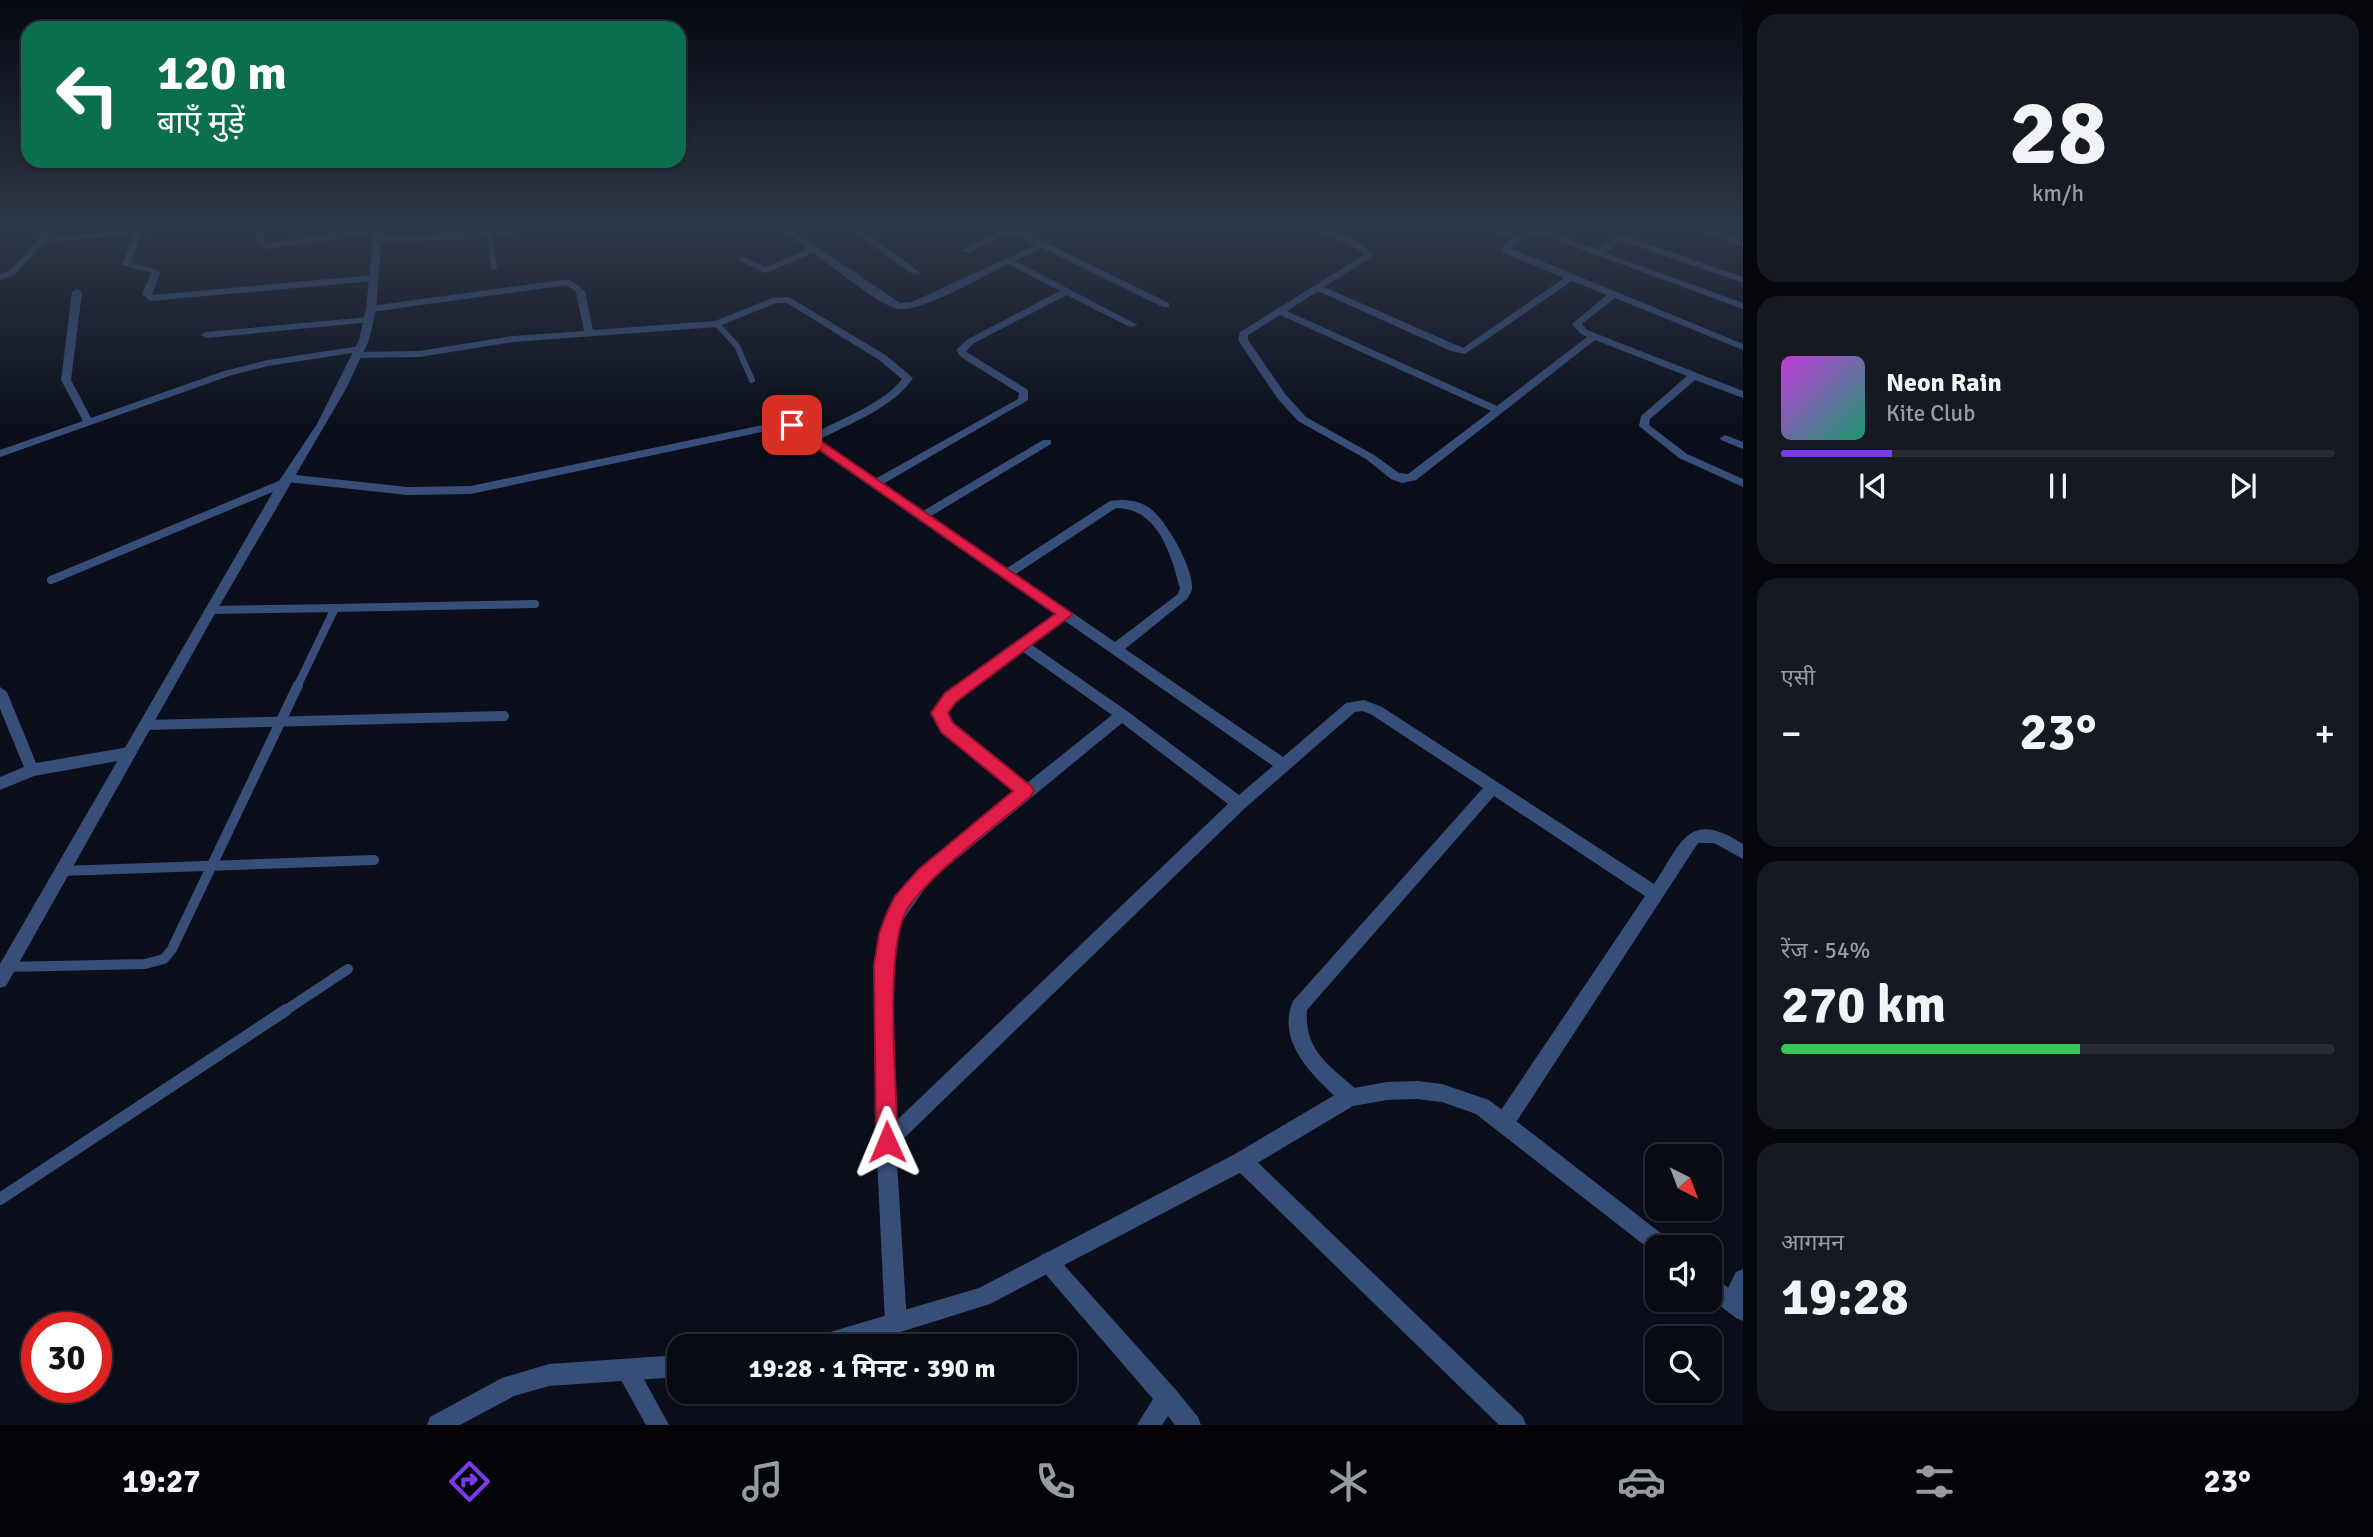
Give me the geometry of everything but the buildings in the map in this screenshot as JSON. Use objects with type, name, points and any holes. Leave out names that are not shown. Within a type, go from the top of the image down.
[{"type":"street","points":[[77,296],[66,380],[88,421]]},
{"type":"street","points":[[148,296],[150,298],[178,296]]},
{"type":"street","points":[[0,980],[211,610],[322,424],[358,352],[370,314],[372,296]]},
{"type":"street","points":[[206,335],[370,314],[485,296]]},
{"type":"street","points":[[581,296],[589,332]]},
{"type":"street","points":[[880,296],[899,306],[914,305],[935,296]]},
{"type":"street","points":[[876,484],[1023,400],[1024,393],[964,355],[961,350],[971,341],[1060,296]]},
{"type":"street","points":[[1074,296],[1133,325]]},
{"type":"street","points":[[1146,296],[1166,305]]},
{"type":"street","points":[[1306,296],[1243,334],[1243,340],[1282,397],[1303,419],[1370,457],[1402,479],[1412,477],[1594,336]]},
{"type":"street","points":[[1335,296],[1454,349],[1465,351],[1545,296]]},
{"type":"street","points":[[1612,296],[1577,324],[1584,332],[1743,396]]},
{"type":"street","points":[[1614,296],[1743,346]]},
{"type":"street","points":[[1714,296],[1743,306]]},
{"type":"street","points":[[0,454],[236,371],[277,361],[358,352],[419,354],[513,339],[717,324],[775,300],[789,300],[883,358],[908,378],[907,383],[892,394],[812,439]]},
{"type":"street","points":[[1280,311],[1498,410]]},
{"type":"street","points":[[1693,376],[1645,418],[1644,426],[1683,456],[1743,482]]},
{"type":"street","points":[[286,481],[407,491],[471,490],[778,423],[792,425],[1282,764]]},
{"type":"street","points":[[1725,438],[1743,446]]},
{"type":"street","points":[[923,516],[1047,442]]},
{"type":"street","points":[[1007,574],[1114,505],[1130,504],[1140,509],[1157,522],[1172,541],[1186,588],[1177,602],[1115,649]]},
{"type":"street","points":[[1026,791],[947,727],[939,713],[950,697],[1066,614]]},
{"type":"street","points":[[1024,646],[1122,715],[1239,804]]},
{"type":"street","points":[[0,692],[32,771]]},
{"type":"street","points":[[887,1142],[1239,804],[1351,707],[1364,705],[1657,895]]},
{"type":"street","points":[[896,1323],[887,1142],[884,965],[888,934],[895,915],[901,902],[925,875],[1122,715]]},
{"type":"street","points":[[0,785],[32,771],[129,753]]},
{"type":"street","points":[[1350,1097],[1306,1053],[1297,1036],[1299,1007],[1493,787]]},
{"type":"street","points":[[1504,1123],[1695,836],[1714,836],[1743,852]]},
{"type":"street","points":[[860,1334],[983,1297],[1242,1161],[1350,1097],[1397,1090],[1442,1093],[1465,1098],[1482,1107],[1647,1235]]},
{"type":"street","points":[[1242,1161],[1515,1425]]},
{"type":"street","points":[[1048,1262],[1190,1425]]},
{"type":"street","points":[[1722,1294],[1737,1306],[1743,1279]]},
{"type":"street","points":[[438,1425],[510,1386],[549,1375],[667,1367]]},
{"type":"street","points":[[626,1371],[658,1425]]},
{"type":"street","points":[[1148,1425],[1168,1398]]},
{"type":"lane","points":[[717,324],[737,346],[752,380]]},
{"type":"lane","points":[[51,580],[286,481]]},
{"type":"lane","points":[[211,610],[535,604]]},
{"type":"lane","points":[[7,967],[156,963],[172,949],[335,608]]},
{"type":"lane","points":[[146,725],[503,716]]},
{"type":"lane","points":[[61,872],[374,860]]},
{"type":"lane","points":[[0,1199],[348,969]]},
{"type":"route","points":[[792,425],[1066,614],[950,697],[939,713],[947,727],[1026,791],[925,875],[901,902],[895,915],[888,934],[884,965],[887,1142]]}]
